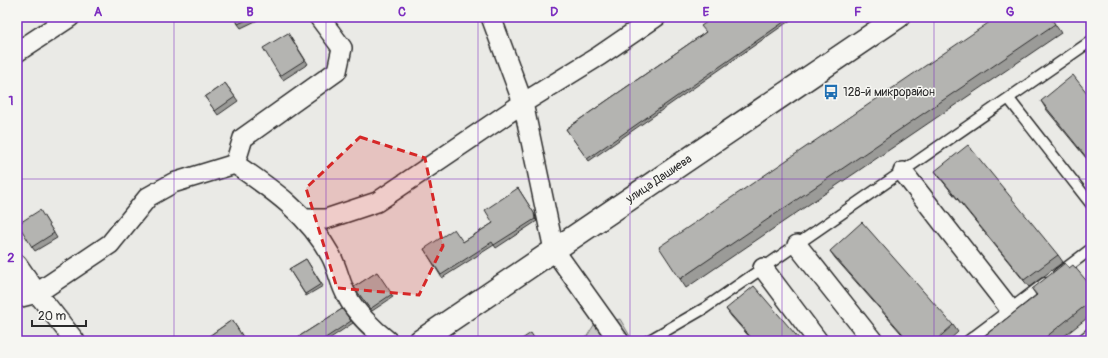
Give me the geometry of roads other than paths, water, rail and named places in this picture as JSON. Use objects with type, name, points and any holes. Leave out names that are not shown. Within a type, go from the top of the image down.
[{"type":"street","points":[[17,52],[70,17]]},
{"type":"street","points":[[235,164],[243,138],[337,71],[342,48],[319,17]]},
{"type":"street","points":[[491,17],[524,103],[554,250],[619,341]]},
{"type":"street","points":[[305,219],[326,219],[377,202],[524,103],[599,56],[656,17]]},
{"type":"street","name":"улица Дашиева","points":[[420,341],[898,17]]},
{"type":"street","points":[[235,164],[282,196],[305,219],[332,256],[347,297],[374,329],[388,341]]},
{"type":"street","points":[[17,298],[37,293],[110,244],[148,197],[173,183],[235,164]]},
{"type":"street","points":[[903,172],[1010,309]]},
{"type":"street","points":[[797,245],[873,341]]},
{"type":"street","points":[[17,264],[37,293],[75,341]]},
{"type":"street","points":[[763,268],[818,341]]},
{"type":"lane","points":[[648,341],[705,308],[1091,41]]},
{"type":"lane","points":[[1009,99],[1091,204]]},
{"type":"lane","points":[[968,341],[1091,249]]},
{"type":"lane","points":[[1080,341],[1091,333]]},
{"type":"place","name":"128-й микрорайон","points":[[831,92]]}]
